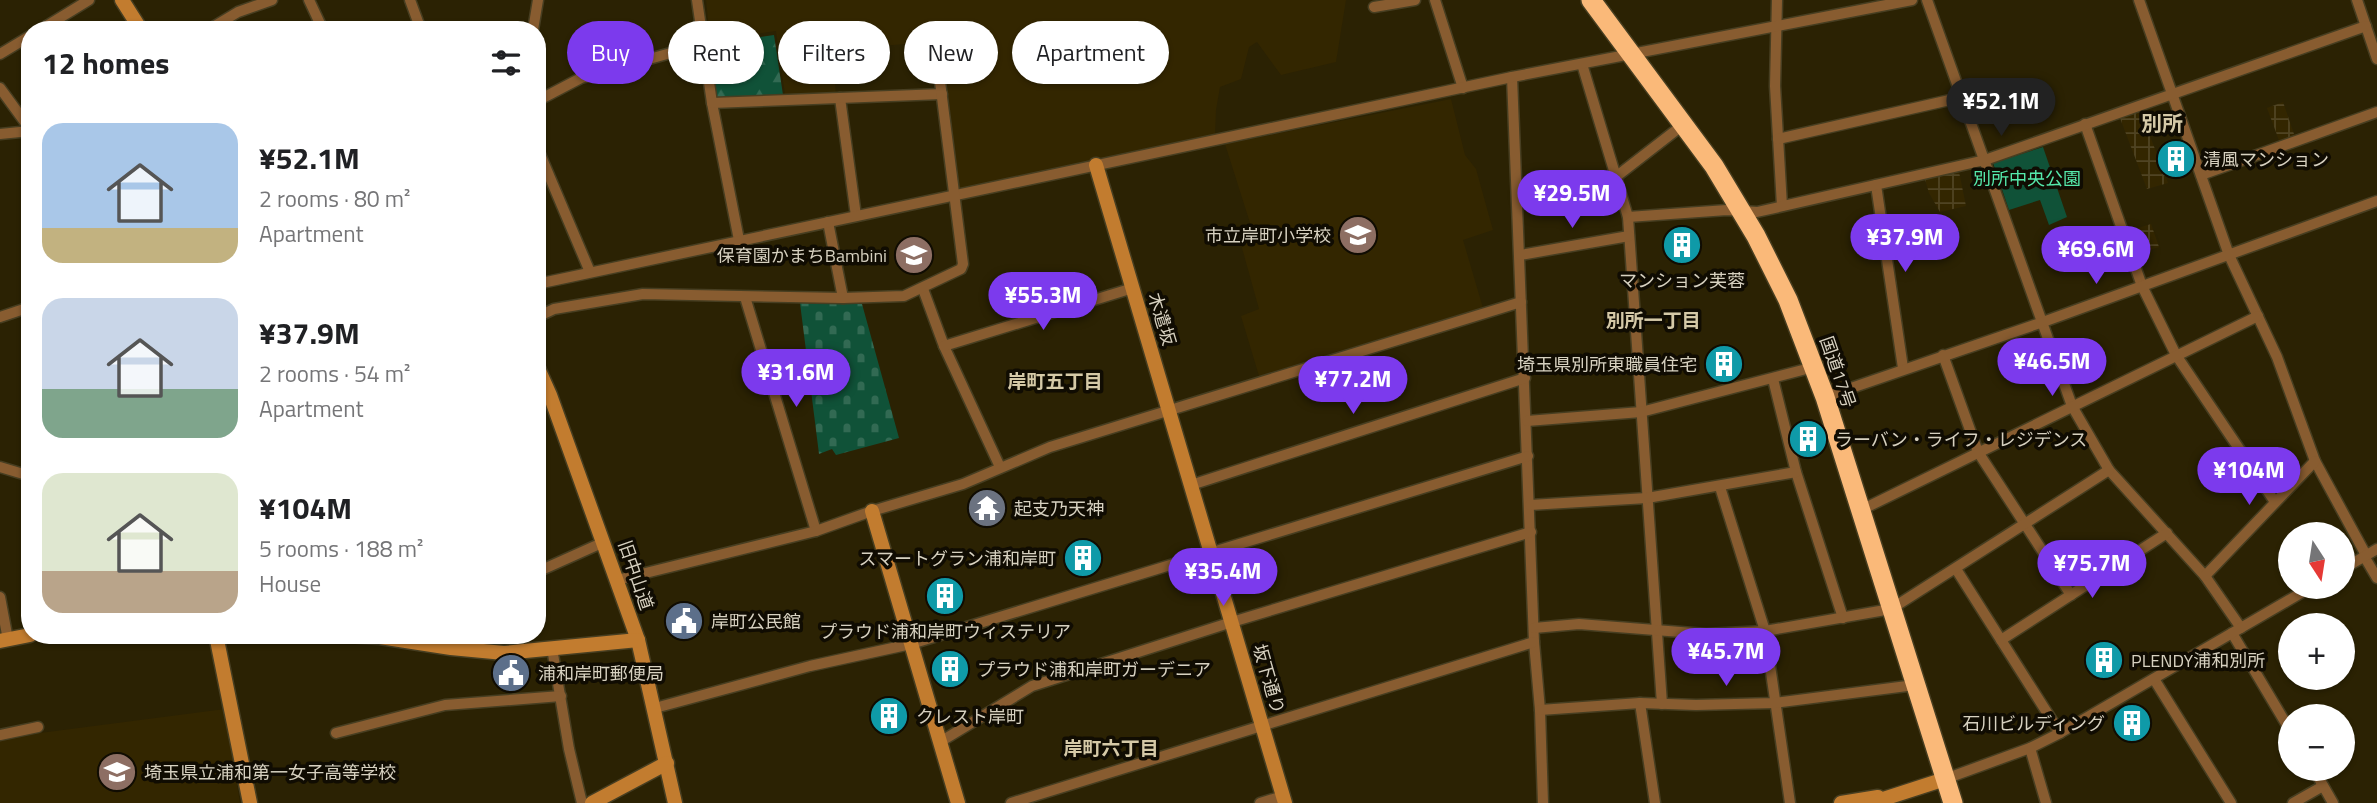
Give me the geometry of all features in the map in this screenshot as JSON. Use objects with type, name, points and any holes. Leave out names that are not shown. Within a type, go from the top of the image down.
[{"type":"highway","name":"国道17号","points":[[1591,0],[1684,124],[1741,211],[1788,300],[1825,397],[1953,803]]},
{"type":"street","points":[[55,21],[89,0]]},
{"type":"street","points":[[122,0],[135,21]]},
{"type":"street","points":[[233,0],[238,12]]},
{"type":"street","points":[[223,21],[238,12],[271,0]]},
{"type":"street","points":[[309,0],[319,21]]},
{"type":"street","points":[[410,0],[418,21]]},
{"type":"street","points":[[534,21],[538,0]]},
{"type":"street","points":[[697,0],[700,21]]},
{"type":"street","points":[[1374,7],[1415,0]]},
{"type":"street","points":[[1436,0],[1463,88]]},
{"type":"street","points":[[1777,0],[1778,139],[1782,206]]},
{"type":"street","points":[[546,282],[1512,77],[1912,0]]},
{"type":"street","points":[[1927,0],[2072,406],[2109,470],[2205,576],[2278,708]]},
{"type":"street","points":[[2139,0],[2229,254],[2277,358],[2315,461],[2377,578]]},
{"type":"street","points":[[2357,0],[2377,59]]},
{"type":"street","points":[[1628,217],[1727,210],[1758,212],[1985,160],[2366,26]]},
{"type":"street","points":[[0,54],[21,41]]},
{"type":"street","points":[[546,96],[581,78],[668,54]]},
{"type":"street","points":[[1582,64],[1628,217],[1662,704]]},
{"type":"street","points":[[1512,77],[1534,642],[1540,710],[1543,803]]},
{"type":"street","points":[[709,84],[739,240]]},
{"type":"street","points":[[546,313],[554,309],[643,294],[844,298],[904,296],[961,269],[963,264],[941,84]]},
{"type":"street","points":[[0,88],[21,117]]},
{"type":"street","points":[[712,103],[942,94]]},
{"type":"street","points":[[1778,139],[1963,97]]},
{"type":"street","points":[[840,98],[856,216]]},
{"type":"street","points":[[2201,174],[2377,112]]},
{"type":"street","points":[[1617,176],[1684,124]]},
{"type":"street","points":[[2085,124],[2142,286],[2176,355],[2275,502]]},
{"type":"street","points":[[0,134],[21,131]]},
{"type":"street","name":"木遣坂","points":[[1096,165],[1191,485]]},
{"type":"street","points":[[546,168],[590,272]]},
{"type":"street","points":[[1876,185],[1903,368]]},
{"type":"street","points":[[1825,397],[2043,322],[2377,201]]},
{"type":"street","points":[[828,222],[844,298]]},
{"type":"street","points":[[1520,255],[1629,236]]},
{"type":"street","points":[[944,346],[1133,288]]},
{"type":"street","points":[[923,289],[944,346],[1000,467]]},
{"type":"street","points":[[746,297],[816,531]]},
{"type":"street","points":[[617,580],[816,531],[963,484],[1050,447],[1521,302]]},
{"type":"street","points":[[0,317],[21,310]]},
{"type":"street","points":[[1861,510],[2258,316]]},
{"type":"street","points":[[1943,355],[1978,452],[2071,595]]},
{"type":"street","points":[[1527,421],[1641,412],[1814,368]]},
{"type":"street","points":[[1191,485],[1525,378]]},
{"type":"street","points":[[1773,379],[1796,472],[1843,618]]},
{"type":"street","name":"旧中山道","points":[[546,386],[638,640],[675,803]]},
{"type":"street","points":[[655,708],[810,666],[911,645],[1212,554],[1369,503],[1528,457]]},
{"type":"street","points":[[2205,576],[2315,461]]},
{"type":"street","points":[[0,467],[21,473]]},
{"type":"street","points":[[1534,628],[1579,624],[1706,634],[1765,631],[1891,608],[2109,470]]},
{"type":"street","points":[[1530,505],[1647,498],[1796,472]]},
{"type":"street","name":"坂下通り","points":[[1191,485],[1284,800]]},
{"type":"street","points":[[1720,487],[1765,631],[1790,803]]},
{"type":"street","points":[[872,511],[958,803]]},
{"type":"street","points":[[940,742],[1032,686],[1232,622],[1531,532]]},
{"type":"street","points":[[2001,640],[2167,533]]},
{"type":"street","points":[[546,568],[604,542]]},
{"type":"street","points":[[2356,561],[2377,549]]},
{"type":"street","points":[[1956,569],[2060,733]]},
{"type":"street","points":[[0,597],[4,640]]},
{"type":"street","points":[[1871,803],[1902,798],[2030,748],[2291,599]]},
{"type":"street","points":[[427,644],[504,653],[638,640]]},
{"type":"street","points":[[1011,803],[1534,642]]},
{"type":"street","points":[[218,644],[250,803]]},
{"type":"street","points":[[552,648],[569,749],[582,803]]},
{"type":"street","points":[[2154,679],[2231,803]]},
{"type":"street","points":[[1540,710],[1640,703],[1774,703],[1915,685]]},
{"type":"street","points":[[336,733],[445,705],[561,695]]},
{"type":"street","points":[[1640,703],[1655,803]]},
{"type":"street","points":[[0,735],[38,727]]},
{"type":"street","points":[[2030,748],[2046,803]]},
{"type":"street","points":[[592,803],[667,763]]},
{"type":"street","points":[[2320,781],[2333,803]]},
{"type":"street","points":[[2293,803],[2323,786]]},
{"type":"street","points":[[1842,803],[1902,798]]},
{"type":"street","points":[[1259,803],[1284,800]]},
{"type":"shaded area","points":[[706,0],[1346,0],[1336,62],[1281,75],[1257,42],[1249,47],[1241,79],[1220,87],[1215,136],[959,191],[947,84],[998,84],[998,21],[904,21],[904,44],[890,45],[890,21],[778,21],[778,45],[776,31],[764,33],[764,21],[708,21]]},
{"type":"shaded area","points":[[783,84],[835,84],[836,94],[785,95]]},
{"type":"shaded area","name":"市立岸町小学校","points":[[1451,99],[1465,155],[1476,169],[1493,230],[1463,240],[1483,308],[1259,376],[1241,316],[1259,309],[1237,230],[1251,226],[1225,144]]},
{"type":"shaded area","points":[[2283,102],[2295,137],[2280,143],[2267,108]]},
{"type":"shaded area","points":[[2140,110],[2168,183],[2147,189],[2120,118]]},
{"type":"shaded area","points":[[1959,172],[1966,206],[1940,212],[1929,193],[1925,179]]},
{"type":"shaded area","points":[[2151,224],[2159,247],[2136,254],[2128,231]]},
{"type":"shaded area","name":"埼玉県立浦和第一女子高等学校","points":[[225,709],[240,803],[0,803],[0,741],[40,733]]},
{"type":"green space","points":[[774,35],[778,84],[781,84],[783,95],[716,98],[714,84],[764,84],[764,36]]},
{"type":"green space","name":"別所中央公園","points":[[2043,147],[2067,217],[2049,225],[2040,200],[2009,210],[1993,163]]},
{"type":"green space","points":[[800,303],[862,304],[899,438],[836,455],[832,449],[819,454]]},
{"type":"place","name":"清風マンション","points":[[2176,159]]},
{"type":"place","name":"市立岸町小学校","points":[[1358,235]]},
{"type":"place","name":"マンション芙蓉","points":[[1682,245]]},
{"type":"place","name":"保育園かまちBambini","points":[[914,255]]},
{"type":"place","name":"埼玉県別所東職員住宅","points":[[1724,364]]},
{"type":"place","name":"ラーバン・ライフ・レジデンス","points":[[1808,439]]},
{"type":"place","name":"起支乃天神","points":[[987,508]]},
{"type":"place","name":"スマートグラン浦和岸町","points":[[1083,558]]},
{"type":"place","name":"プラウド浦和岸町ウィステリア","points":[[945,596]]},
{"type":"place","name":"岸町公民館","points":[[684,621]]},
{"type":"place","name":"PLENDY浦和別所","points":[[2104,660]]},
{"type":"place","name":"プラウド浦和岸町ガーデニア","points":[[950,669]]},
{"type":"place","name":"浦和岸町郵便局","points":[[511,673]]},
{"type":"place","name":"クレスト岸町","points":[[889,716]]},
{"type":"place","name":"石川ビルディング","points":[[2132,723]]},
{"type":"place","name":"埼玉県立浦和第一女子高等学校","points":[[117,772]]},
{"type":"district","name":"別所","points":[[2162,123]]},
{"type":"district","name":"別所一丁目","points":[[1653,319]]},
{"type":"district","name":"岸町五丁目","points":[[1055,380]]},
{"type":"district","name":"岸町六丁目","points":[[1111,747]]}]
